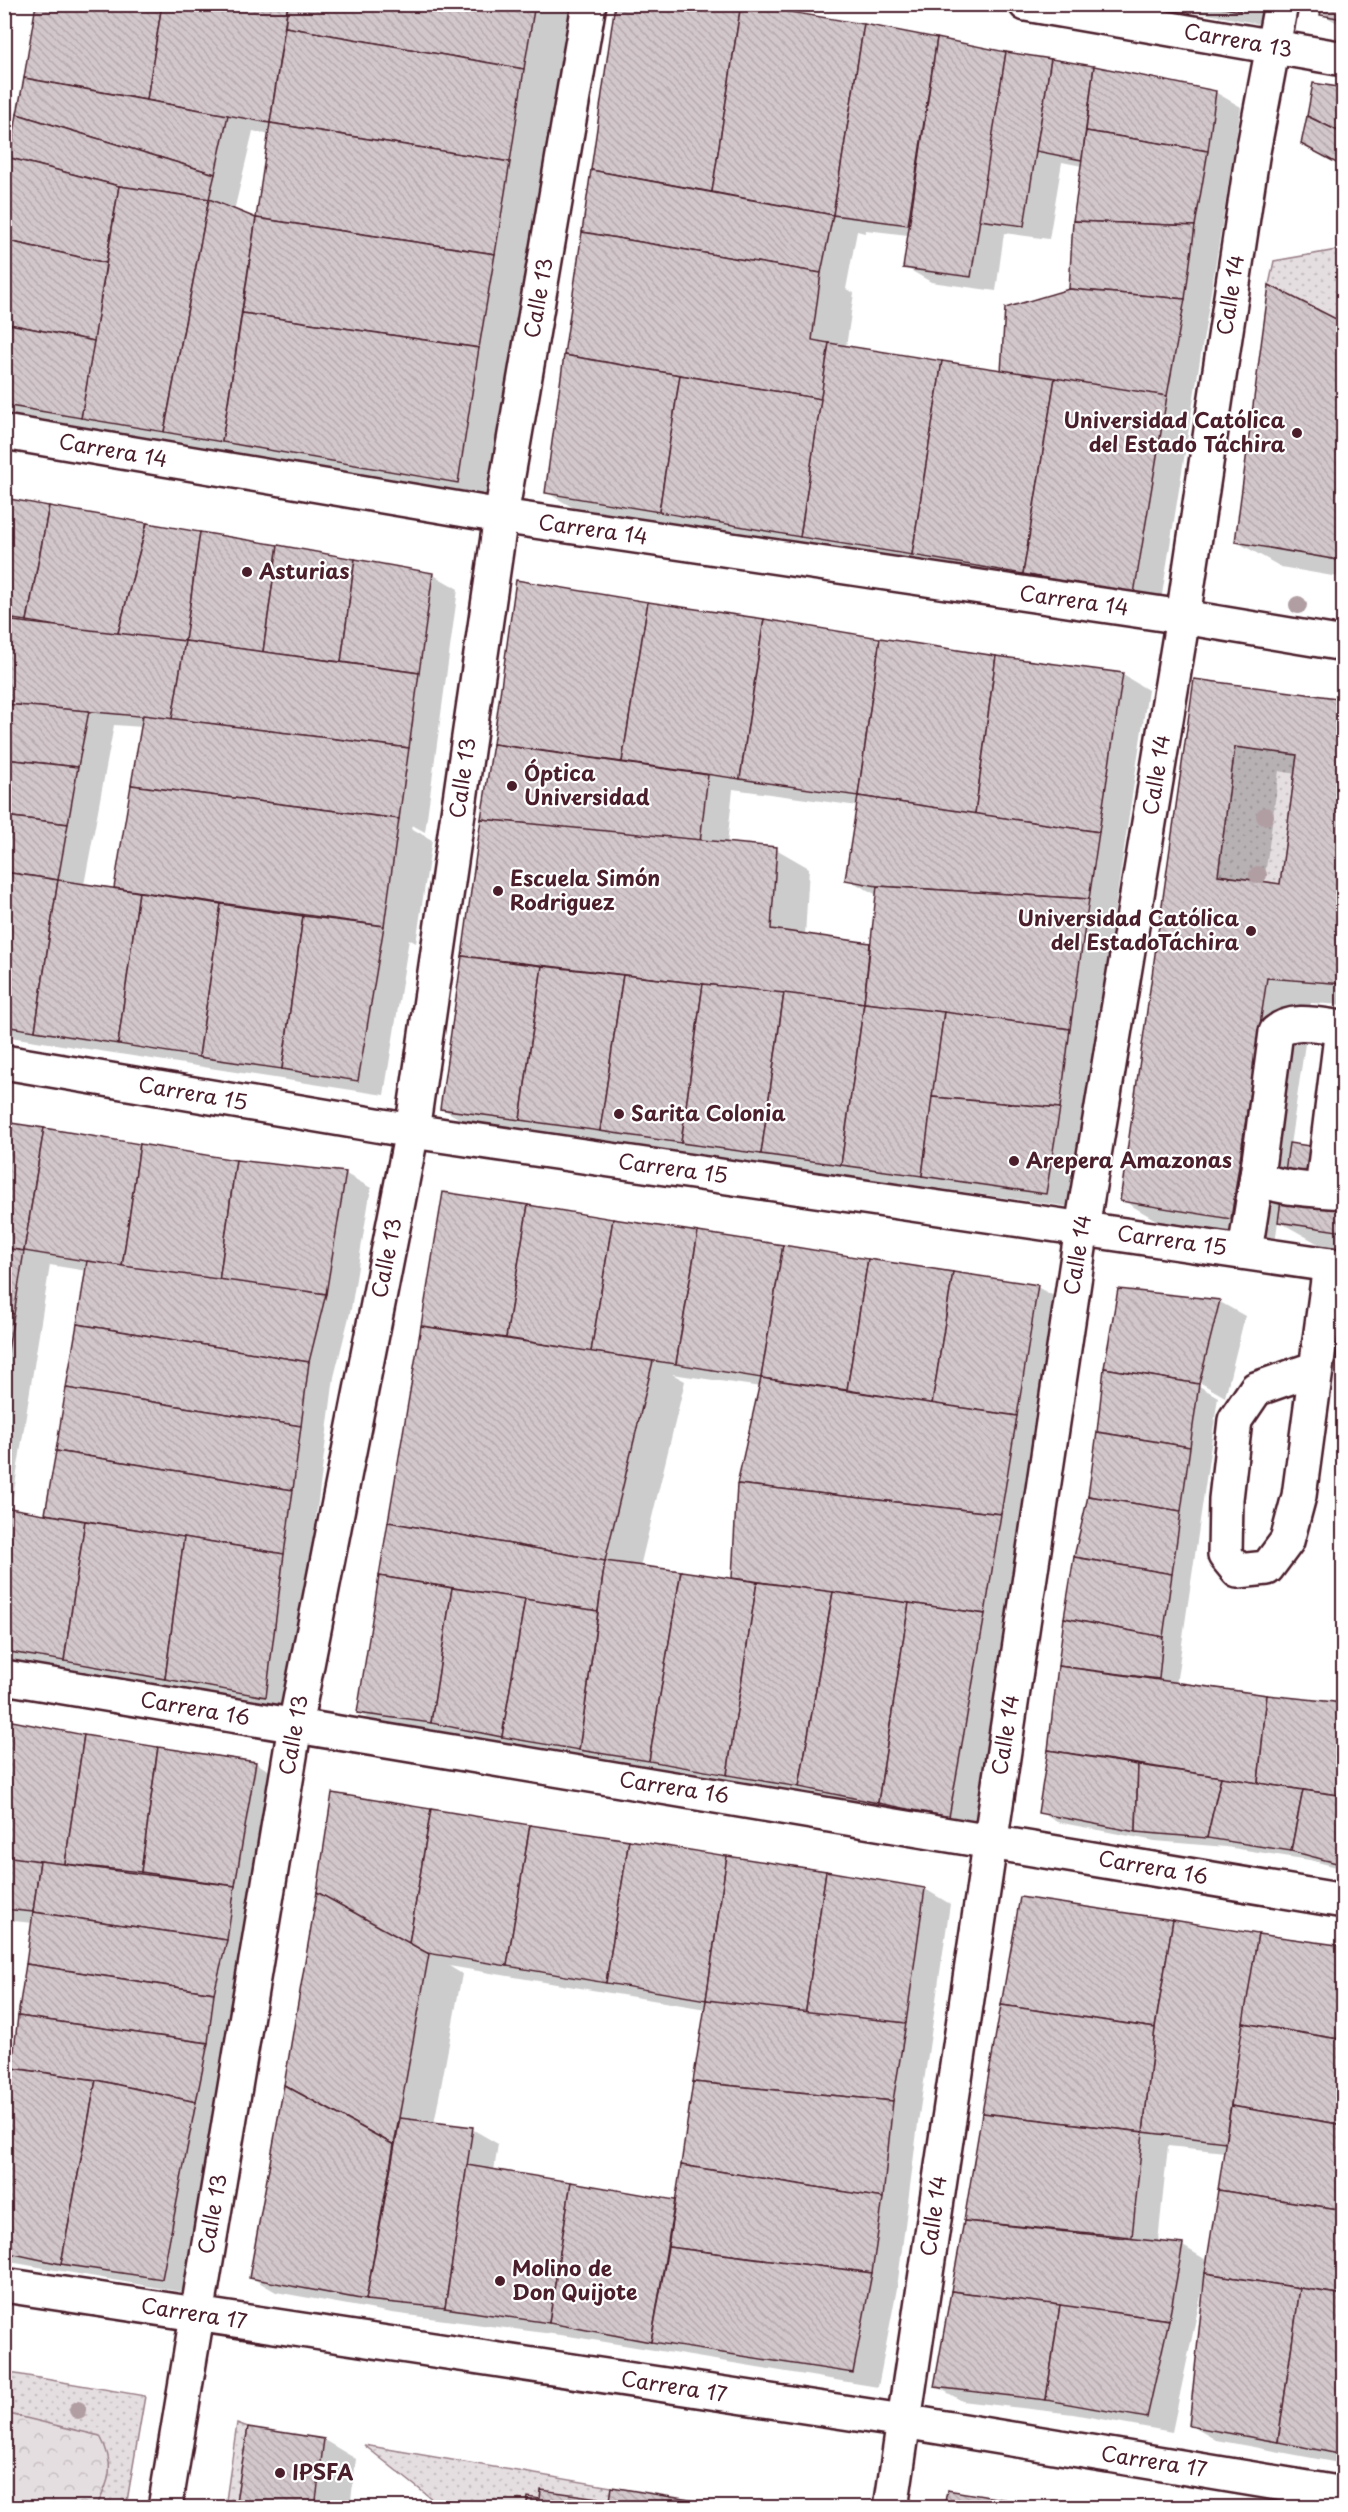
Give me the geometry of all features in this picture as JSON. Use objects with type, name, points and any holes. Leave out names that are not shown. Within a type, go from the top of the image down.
[{"type":"street","name":"Calle 13","points":[[165,2508],[295,1726],[412,1131],[501,516],[589,4]]},
{"type":"street","name":"Carrera 13","points":[[1026,4],[1344,59]]},
{"type":"street","name":"Calle 14","points":[[891,2508],[1082,1228],[1183,617],[1252,157],[1281,4]]},
{"type":"street","name":"Carrera 14","points":[[4,432],[501,516],[1183,617],[1344,644]]},
{"type":"street","points":[[1245,1251],[1276,1032],[1283,1026],[1293,1023],[1343,1028],[1333,1191],[1277,1185],[1263,1181],[1257,1176]]},
{"type":"street","name":"Carrera 15","points":[[4,1062],[412,1131],[1337,1266]]},
{"type":"street","points":[[1316,1368],[1256,1389],[1235,1420],[1226,1499],[1225,1555],[1238,1571],[1267,1568],[1287,1541],[1299,1496],[1316,1368],[1337,1266]]},
{"type":"street","name":"Carrera 16","points":[[4,1677],[1344,1900]]},
{"type":"street","name":"Carrera 17","points":[[4,2285],[903,2421],[1344,2494]]},
{"type":"green space","points":[[1343,249],[1343,323],[1269,285],[1274,261]]},
{"type":"green space","points":[[1235,747],[1297,755],[1280,884],[1218,875]]},
{"type":"green space","points":[[4,2372],[145,2396],[126,2507],[5,2507]]},
{"type":"green space","points":[[5,2413],[100,2436],[108,2455],[109,2472],[108,2480],[96,2507],[5,2507]]},
{"type":"green space","points":[[237,2423],[248,2427],[235,2507],[225,2508]]},
{"type":"green space","points":[[364,2445],[612,2487],[609,2507],[442,2507]]},
{"type":"building","points":[[36,4],[162,4],[147,100],[24,78]]},
{"type":"building","points":[[162,4],[288,4],[270,123],[147,100]]},
{"type":"building","points":[[288,4],[535,4],[524,69],[285,27]]},
{"type":"building","points":[[615,4],[741,4],[712,192],[591,170]]},
{"type":"building","points":[[741,4],[864,24],[833,215],[712,192]]},
{"type":"building","points":[[1203,4],[1241,4],[1240,11]]},
{"type":"building","points":[[1323,4],[1344,4],[1344,19],[1320,15]]},
{"type":"building","points":[[864,24],[937,38],[908,225],[833,215]]},
{"type":"building","points":[[285,27],[524,69],[510,162],[270,123]]},
{"type":"building","points":[[937,38],[1006,52],[971,277],[903,268]]},
{"type":"building","points":[[1006,52],[1051,59],[1024,226],[979,220]]},
{"type":"building","points":[[1051,59],[1094,66],[1082,160],[1036,151]]},
{"type":"building","points":[[1094,66],[1216,91],[1208,151],[1086,131]]},
{"type":"building","points":[[24,78],[228,115],[215,174],[17,114]]},
{"type":"building","points":[[1313,83],[1344,88],[1344,134],[1307,116]]},
{"type":"building","points":[[17,114],[215,174],[209,199],[119,186],[10,158]]},
{"type":"building","points":[[1307,116],[1344,134],[1344,167],[1301,144]]},
{"type":"building","points":[[270,123],[510,162],[495,254],[256,218]]},
{"type":"building","points":[[1086,131],[1208,151],[1195,226],[1073,221]]},
{"type":"building","points":[[10,158],[119,186],[106,263],[4,240],[4,188]]},
{"type":"building","points":[[591,170],[833,215],[821,273],[582,232]]},
{"type":"building","points":[[119,186],[209,199],[164,432],[81,418]]},
{"type":"building","points":[[209,199],[256,218],[222,442],[164,432]]},
{"type":"building","points":[[256,218],[495,254],[479,348],[242,313]]},
{"type":"building","points":[[1073,221],[1195,226],[1185,299],[1069,289]]},
{"type":"building","points":[[582,232],[821,273],[812,340],[829,343],[821,399],[564,355]]},
{"type":"building","points":[[4,240],[106,263],[94,341],[4,323]]},
{"type":"building","name":"Universidad Católica del Estado Táchira","points":[[1269,285],[1344,323],[1344,561],[1235,542]]},
{"type":"building","points":[[1069,289],[1185,299],[1167,396],[1001,372],[1005,308]]},
{"type":"building","points":[[242,313],[479,348],[458,483],[222,442]]},
{"type":"building","points":[[4,323],[94,341],[81,418],[4,405]]},
{"type":"building","points":[[829,343],[942,361],[912,555],[800,537]]},
{"type":"building","points":[[564,355],[680,375],[659,512],[545,493]]},
{"type":"building","points":[[942,361],[1055,378],[1023,574],[912,555]]},
{"type":"building","points":[[680,375],[821,399],[800,537],[659,512]]},
{"type":"building","points":[[1055,378],[1167,396],[1134,594],[1023,574]]},
{"type":"building","points":[[4,498],[49,506],[27,621],[4,618]]},
{"type":"building","points":[[49,506],[147,523],[117,637],[27,621]]},
{"type":"building","points":[[147,523],[200,532],[185,641],[117,637]]},
{"type":"building","points":[[200,532],[278,545],[263,652],[185,641]]},
{"type":"building","points":[[278,545],[355,559],[341,662],[263,652]]},
{"type":"building","points":[[355,559],[433,573],[419,673],[341,662]]},
{"type":"building","points":[[516,580],[648,602],[622,762],[493,744]]},
{"type":"building","points":[[648,602],[764,619],[740,779],[622,762]]},
{"type":"building","points":[[764,619],[880,638],[858,796],[740,779]]},
{"type":"building","points":[[4,620],[185,641],[172,719],[4,704]]},
{"type":"building","points":[[880,638],[996,656],[975,814],[858,796]]},
{"type":"building","points":[[185,641],[419,673],[409,748],[172,719]]},
{"type":"building","points":[[996,656],[1123,673],[1099,832],[975,814]]},
{"type":"building","name":"Universidad Católica del EstadoTáchira","points":[[1194,679],[1344,699],[1344,984],[1267,978],[1231,1219],[1120,1201]],"holes":[[[1235,747],[1297,755],[1280,884],[1218,875]]]},
{"type":"building","points":[[4,704],[89,711],[78,767],[4,759]]},
{"type":"building","points":[[143,715],[409,748],[399,819],[131,785]]},
{"type":"building","points":[[493,744],[708,775],[700,842],[481,819]]},
{"type":"building","points":[[4,759],[78,767],[68,824],[4,816]]},
{"type":"building","points":[[131,785],[399,819],[384,926],[114,888]]},
{"type":"building","points":[[858,796],[1099,832],[1089,899],[877,886],[845,880]]},
{"type":"building","points":[[4,816],[68,824],[58,880],[4,872]]},
{"type":"building","points":[[481,819],[777,847],[771,929],[870,943],[864,1003],[462,956]]},
{"type":"building","points":[[4,872],[58,880],[35,1031],[4,1026]]},
{"type":"building","points":[[58,880],[139,892],[118,1044],[35,1031]]},
{"type":"building","points":[[877,886],[1089,899],[1070,1029],[864,1003]]},
{"type":"building","points":[[139,892],[221,904],[199,1057],[118,1044]]},
{"type":"building","points":[[221,904],[303,916],[282,1069],[199,1057]]},
{"type":"building","points":[[303,916],[384,926],[358,1081],[282,1069]]},
{"type":"building","points":[[462,956],[542,966],[520,1120],[440,1109]]},
{"type":"building","points":[[542,966],[623,975],[600,1131],[520,1120]]},
{"type":"building","points":[[623,975],[703,984],[681,1143],[600,1131]]},
{"type":"building","points":[[703,984],[784,993],[761,1154],[681,1143]]},
{"type":"building","points":[[784,993],[864,1003],[841,1165],[761,1154]]},
{"type":"building","points":[[864,1003],[944,1012],[922,1176],[841,1165]]},
{"type":"building","points":[[944,1012],[1070,1029],[1060,1108],[932,1097]]},
{"type":"building","points":[[932,1097],[1060,1108],[1046,1194],[922,1176]]},
{"type":"building","points":[[4,1122],[44,1128],[24,1251],[4,1248]]},
{"type":"building","points":[[44,1128],[140,1144],[122,1267],[24,1251]]},
{"type":"building","points":[[1289,1143],[1344,1151],[1344,1232],[1278,1222]]},
{"type":"building","points":[[140,1144],[236,1160],[219,1282],[122,1267]]},
{"type":"building","points":[[236,1160],[346,1172],[326,1294],[219,1282]]},
{"type":"building","points":[[443,1192],[528,1205],[506,1338],[421,1326]]},
{"type":"building","points":[[528,1205],[613,1219],[591,1352],[506,1338]]},
{"type":"building","points":[[613,1219],[698,1232],[676,1364],[591,1352]]},
{"type":"building","points":[[698,1232],[783,1245],[761,1378],[676,1364]]},
{"type":"building","points":[[783,1245],[868,1259],[847,1390],[761,1378]]},
{"type":"building","points":[[4,1248],[24,1251],[14,1314],[4,1312]]},
{"type":"building","points":[[868,1259],[953,1272],[932,1404],[847,1390]]},
{"type":"building","points":[[87,1261],[326,1294],[309,1362],[77,1324]]},
{"type":"building","points":[[953,1272],[1038,1285],[1017,1416],[932,1404]]},
{"type":"building","points":[[1118,1289],[1220,1300],[1199,1384],[1104,1368]]},
{"type":"building","points":[[4,1312],[14,1314],[4,1375]]},
{"type":"building","points":[[77,1324],[309,1362],[301,1426],[66,1388]]},
{"type":"building","points":[[421,1326],[653,1361],[605,1561],[388,1522]]},
{"type":"building","points":[[1104,1368],[1199,1384],[1190,1447],[1097,1432]]},
{"type":"building","points":[[761,1378],[1017,1416],[1001,1514],[737,1484]]},
{"type":"building","points":[[66,1388],[301,1426],[293,1490],[56,1451]]},
{"type":"building","points":[[1097,1432],[1190,1447],[1181,1511],[1088,1496]]},
{"type":"building","points":[[56,1451],[293,1490],[284,1554],[45,1514]]},
{"type":"building","points":[[737,1484],[1001,1514],[985,1614],[732,1578]]},
{"type":"building","points":[[1088,1496],[1181,1511],[1172,1574],[1074,1557]]},
{"type":"building","points":[[4,1507],[85,1521],[64,1661],[4,1651]]},
{"type":"building","points":[[85,1521],[184,1537],[165,1679],[64,1661]]},
{"type":"building","points":[[388,1522],[605,1561],[598,1611],[379,1576]]},
{"type":"building","points":[[184,1537],[284,1554],[266,1697],[165,1679]]},
{"type":"building","points":[[1074,1557],[1172,1574],[1163,1637],[1064,1618]]},
{"type":"building","points":[[605,1561],[681,1571],[649,1761],[579,1750]]},
{"type":"building","points":[[681,1571],[757,1582],[727,1775],[649,1761]]},
{"type":"building","points":[[379,1576],[452,1588],[431,1723],[357,1713]]},
{"type":"building","points":[[757,1582],[833,1592],[799,1787],[727,1775]]},
{"type":"building","points":[[452,1588],[525,1599],[502,1737],[431,1723]]},
{"type":"building","points":[[833,1592],[909,1603],[878,1803],[799,1787]]},
{"type":"building","points":[[525,1599],[598,1611],[579,1750],[502,1737]]},
{"type":"building","points":[[909,1603],[985,1614],[949,1817],[878,1803]]},
{"type":"building","points":[[1064,1618],[1163,1637],[1159,1679],[1058,1666]]},
{"type":"building","points":[[1058,1666],[1267,1695],[1258,1783],[1048,1750]]},
{"type":"building","points":[[1267,1695],[1344,1703],[1344,1796],[1258,1783]]},
{"type":"building","points":[[7,1720],[84,1735],[65,1864],[4,1857]]},
{"type":"building","points":[[84,1735],[158,1747],[141,1872],[65,1864]]},
{"type":"building","points":[[158,1747],[256,1762],[235,1886],[141,1872]]},
{"type":"building","points":[[1048,1750],[1138,1765],[1136,1832],[1038,1813]]},
{"type":"building","points":[[1138,1765],[1221,1777],[1207,1838],[1136,1832]]},
{"type":"building","points":[[1221,1777],[1303,1790],[1291,1851],[1207,1838]]},
{"type":"building","points":[[1303,1790],[1344,1796],[1344,1865],[1291,1851]]},
{"type":"building","points":[[332,1793],[431,1809],[408,1950],[317,1892]]},
{"type":"building","points":[[431,1809],[530,1825],[507,1966],[408,1950]]},
{"type":"building","points":[[530,1825],[629,1840],[606,1983],[507,1966]]},
{"type":"building","points":[[629,1840],[727,1856],[706,2000],[606,1983]]},
{"type":"building","points":[[4,1856],[40,1861],[33,1912],[4,1909]]},
{"type":"building","points":[[727,1856],[826,1871],[805,2017],[706,2000]]},
{"type":"building","points":[[40,1861],[235,1886],[227,1940],[33,1912]]},
{"type":"building","points":[[826,1871],[925,1888],[906,2023],[805,2017]]},
{"type":"building","points":[[317,1892],[429,1954],[394,2145],[284,2085]]},
{"type":"building","points":[[1020,1897],[1173,1920],[1155,2028],[1001,2005]]},
{"type":"building","points":[[33,1912],[227,1940],[214,1993],[26,1964]]},
{"type":"building","points":[[1173,1920],[1258,1934],[1225,2142],[1143,2132],[1155,2028]]},
{"type":"building","points":[[1258,1934],[1344,1946],[1344,2040],[1243,2023]]},
{"type":"building","points":[[26,1964],[214,1993],[208,2043],[18,2016]]},
{"type":"building","points":[[706,2000],[906,2023],[893,2101],[693,2082]]},
{"type":"building","points":[[1001,2005],[1155,2028],[1143,2132],[982,2113]]},
{"type":"building","points":[[18,2016],[208,2043],[196,2102],[96,2080],[12,2068]]},
{"type":"building","points":[[1243,2023],[1344,2040],[1344,2125],[1231,2106]]},
{"type":"building","points":[[4,2067],[12,2068],[4,2111]]},
{"type":"building","points":[[12,2068],[96,2080],[61,2264],[4,2252],[4,2111]]},
{"type":"building","points":[[96,2080],[196,2102],[162,2279],[61,2264]]},
{"type":"building","points":[[693,2082],[893,2101],[883,2198],[681,2165]]},
{"type":"building","points":[[284,2085],[394,2145],[366,2300],[249,2278]]},
{"type":"building","points":[[1231,2106],[1344,2125],[1344,2210],[1218,2190]]},
{"type":"building","points":[[982,2113],[1143,2132],[1132,2237],[964,2221]]},
{"type":"building","points":[[400,2118],[473,2127],[445,2308],[366,2300]]},
{"type":"building","points":[[467,2165],[571,2182],[549,2323],[445,2308]]},
{"type":"building","points":[[681,2165],[883,2198],[872,2273],[668,2247]]},
{"type":"building","points":[[571,2182],[675,2200],[651,2342],[549,2323]]},
{"type":"building","points":[[1218,2190],[1344,2210],[1344,2295],[1205,2273]]},
{"type":"building","points":[[964,2221],[1183,2244],[1169,2320],[951,2291]]},
{"type":"building","points":[[668,2247],[872,2273],[853,2373],[651,2342]]},
{"type":"building","points":[[1205,2273],[1300,2288],[1278,2442],[1189,2426]]},
{"type":"building","points":[[1300,2288],[1344,2295],[1344,2455],[1278,2442]]},
{"type":"building","points":[[951,2291],[1060,2305],[1046,2400],[934,2387]]},
{"type":"building","points":[[1060,2305],[1169,2320],[1147,2418],[1046,2400]]},
{"type":"building","name":"IPSFA","points":[[248,2427],[324,2439],[315,2508],[235,2508]]},
{"type":"building","points":[[612,2487],[707,2503],[707,2508],[609,2508]]},
{"type":"building","points":[[541,2490],[598,2498],[596,2508],[526,2508],[528,2497],[540,2499]]},
{"type":"building","points":[[947,2490],[1057,2508],[944,2508]]},
{"type":"building","points":[[707,2503],[745,2508],[707,2508]]},
{"type":"place","name":"Universidad Católica del Estado Táchira","points":[[1297,433]]},
{"type":"place","name":"Asturias","points":[[247,572]]},
{"type":"place","name":"Óptica Universidad","points":[[512,786]]},
{"type":"place","name":"Escuela Simón Rodriguez","points":[[498,891]]},
{"type":"place","name":"Universidad Católica del EstadoTáchira","points":[[1251,931]]},
{"type":"place","name":"Sarita Colonia","points":[[619,1114]]},
{"type":"place","name":"Arepera Amazonas","points":[[1014,1161]]},
{"type":"place","name":"Molino de Don Quijote","points":[[500,2281]]},
{"type":"place","name":"IPSFA","points":[[280,2473]]}]
